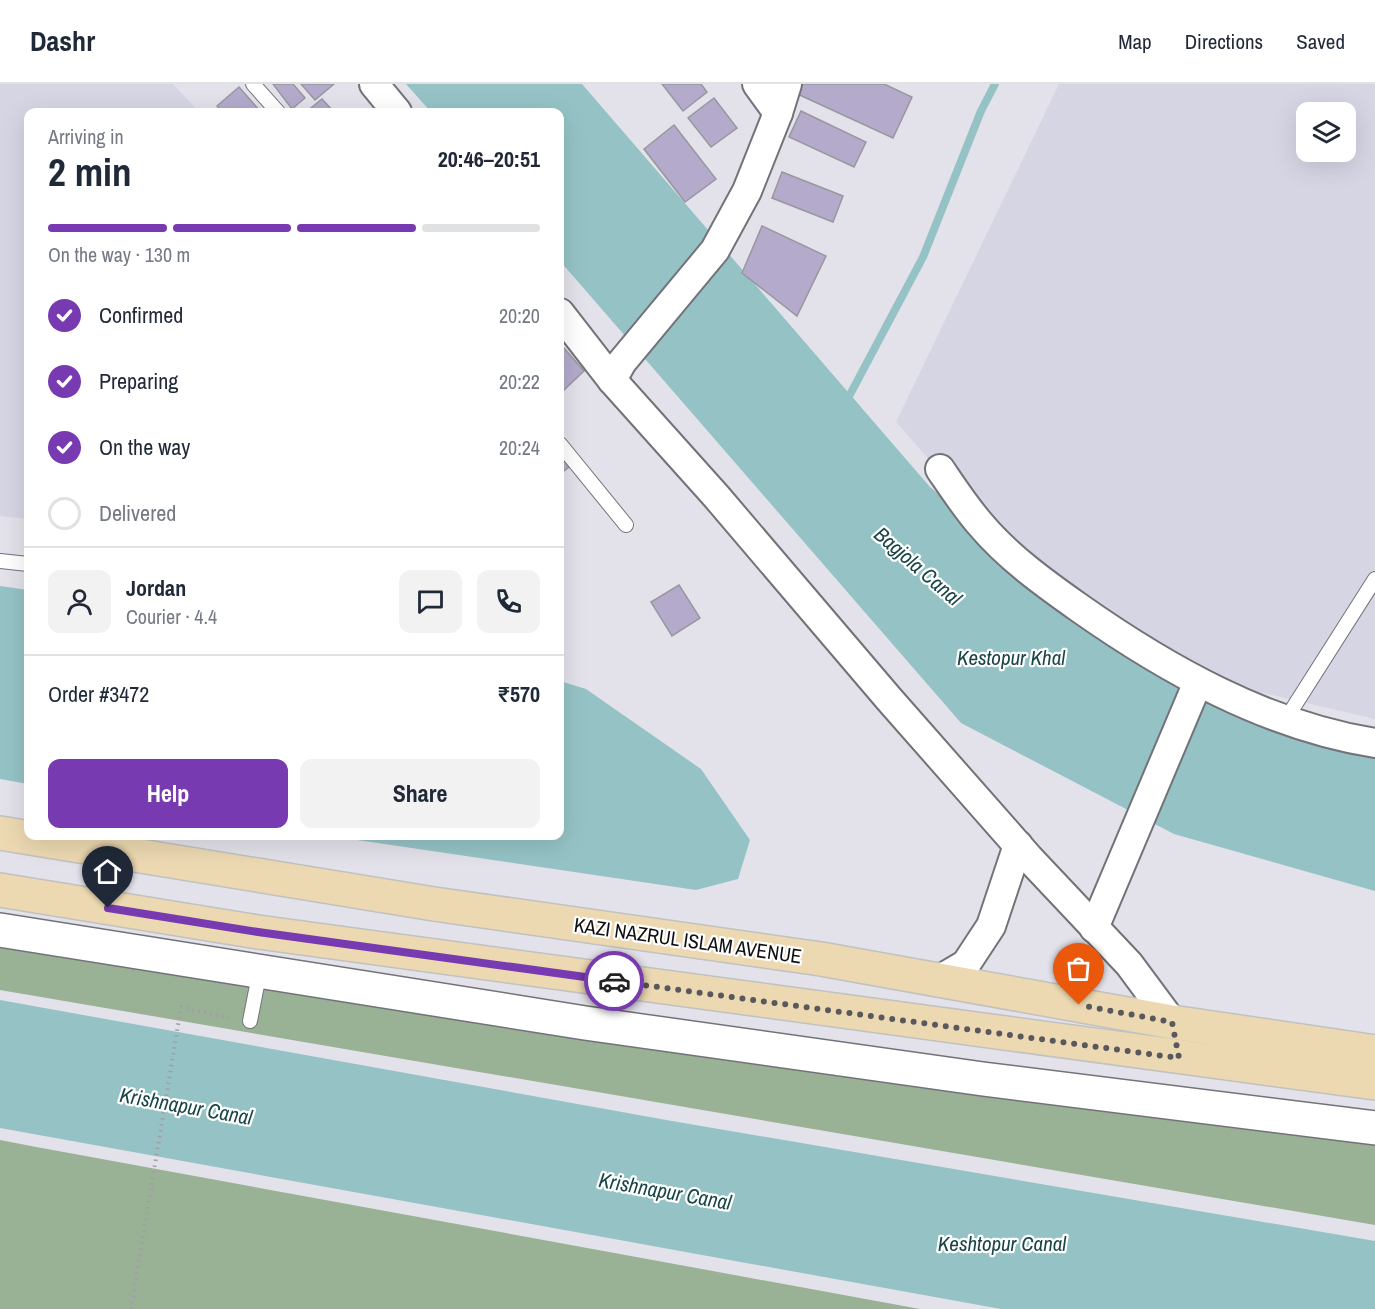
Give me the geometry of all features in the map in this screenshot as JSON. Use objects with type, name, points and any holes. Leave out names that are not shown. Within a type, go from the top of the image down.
[{"type":"main road","name":"KAZI NAZRUL ISLAM AVENUE","points":[[0,833],[24,837]]},
{"type":"main road","name":"KAZI NAZRUL ISLAM AVENUE","points":[[43,840],[434,904],[821,959],[1172,1022],[1375,1052]]},
{"type":"main road","points":[[0,890],[258,932],[1375,1083]]},
{"type":"main road","points":[[1172,1022],[1179,1058]]},
{"type":"street","points":[[374,84],[394,108]]},
{"type":"street","points":[[757,84],[778,113]]},
{"type":"street","points":[[617,371],[715,250],[747,191],[787,84]]},
{"type":"street","points":[[564,317],[617,371],[716,496],[1018,846],[1129,964],[1172,1022]]},
{"type":"street","points":[[940,469],[981,525],[1039,580],[1116,634],[1198,682],[1287,719],[1375,743]]},
{"type":"street","points":[[1094,928],[1198,682]]},
{"type":"street","points":[[939,980],[966,964],[991,926],[1018,846]]},
{"type":"street","points":[[0,930],[585,1023],[983,1078],[1375,1128]]},
{"type":"lane","points":[[254,84],[275,108]]},
{"type":"lane","points":[[564,449],[626,525]]},
{"type":"lane","points":[[0,561],[24,564]]},
{"type":"lane","points":[[1287,719],[1375,579]]},
{"type":"lane","points":[[250,1021],[260,970]]},
{"type":"path","points":[[131,1309],[181,1007],[250,1021]]},
{"type":"shaded area","points":[[0,84],[173,84],[195,108],[24,108],[24,519],[0,516]]},
{"type":"shaded area","points":[[1059,84],[1375,84],[1375,719],[1199,678],[1015,556],[896,422]]},
{"type":"green space","points":[[0,925],[1375,1132],[1375,1225],[0,990]]},
{"type":"green space","points":[[0,1140],[31,1146],[920,1309],[0,1309]]},
{"type":"water","name":"Kestopur Khal","points":[[406,84],[582,84],[930,487],[1175,686],[1375,736],[1375,891],[1174,834],[961,723],[564,266],[564,108],[427,108]]},
{"type":"water","points":[[0,586],[24,589],[24,783],[0,779]]},
{"type":"water","points":[[564,682],[586,689],[701,769],[750,840],[738,879],[696,890],[357,840],[564,840]]},
{"type":"water","name":"Keshtopur Canal","points":[[0,1000],[672,1121],[1375,1241],[1375,1309],[1001,1309],[0,1128]]},
{"type":"building","points":[[273,84],[293,84],[305,98],[291,108]]},
{"type":"building","points":[[301,84],[334,84],[315,100]]},
{"type":"building","points":[[662,84],[701,84],[707,92],[683,111]]},
{"type":"building","points":[[794,84],[884,84],[912,97],[893,138],[791,91]]},
{"type":"building","points":[[239,87],[257,108],[219,108],[217,106]]},
{"type":"building","points":[[714,98],[737,128],[711,147],[688,118]]},
{"type":"building","points":[[322,99],[330,108],[311,108]]},
{"type":"building","points":[[801,111],[866,142],[854,167],[789,137]]},
{"type":"building","points":[[674,125],[716,179],[685,202],[644,149]]},
{"type":"building","points":[[782,172],[843,196],[833,222],[772,198]]},
{"type":"building","points":[[762,226],[826,256],[797,316],[742,273]]},
{"type":"building","points":[[564,348],[584,371],[564,390]]},
{"type":"building","points":[[564,460],[569,467],[564,471]]},
{"type":"building","points":[[679,585],[700,618],[672,636],[651,602]]},
{"type":"waterway","points":[[845,404],[923,257],[981,111],[995,84]]},
{"type":"way so far","points":[[614,981],[1179,1058],[1172,1022],[1079,1005]]},
{"type":"route","points":[[108,908],[258,932],[614,981]]},
{"type":"water label","name":"Bagjola Canal","points":[[918,566]]},
{"type":"water label","name":"Krishnapur Canal","points":[[186,1106]]},
{"type":"water label","name":"Krishnapur Canal","points":[[665,1191]]}]
